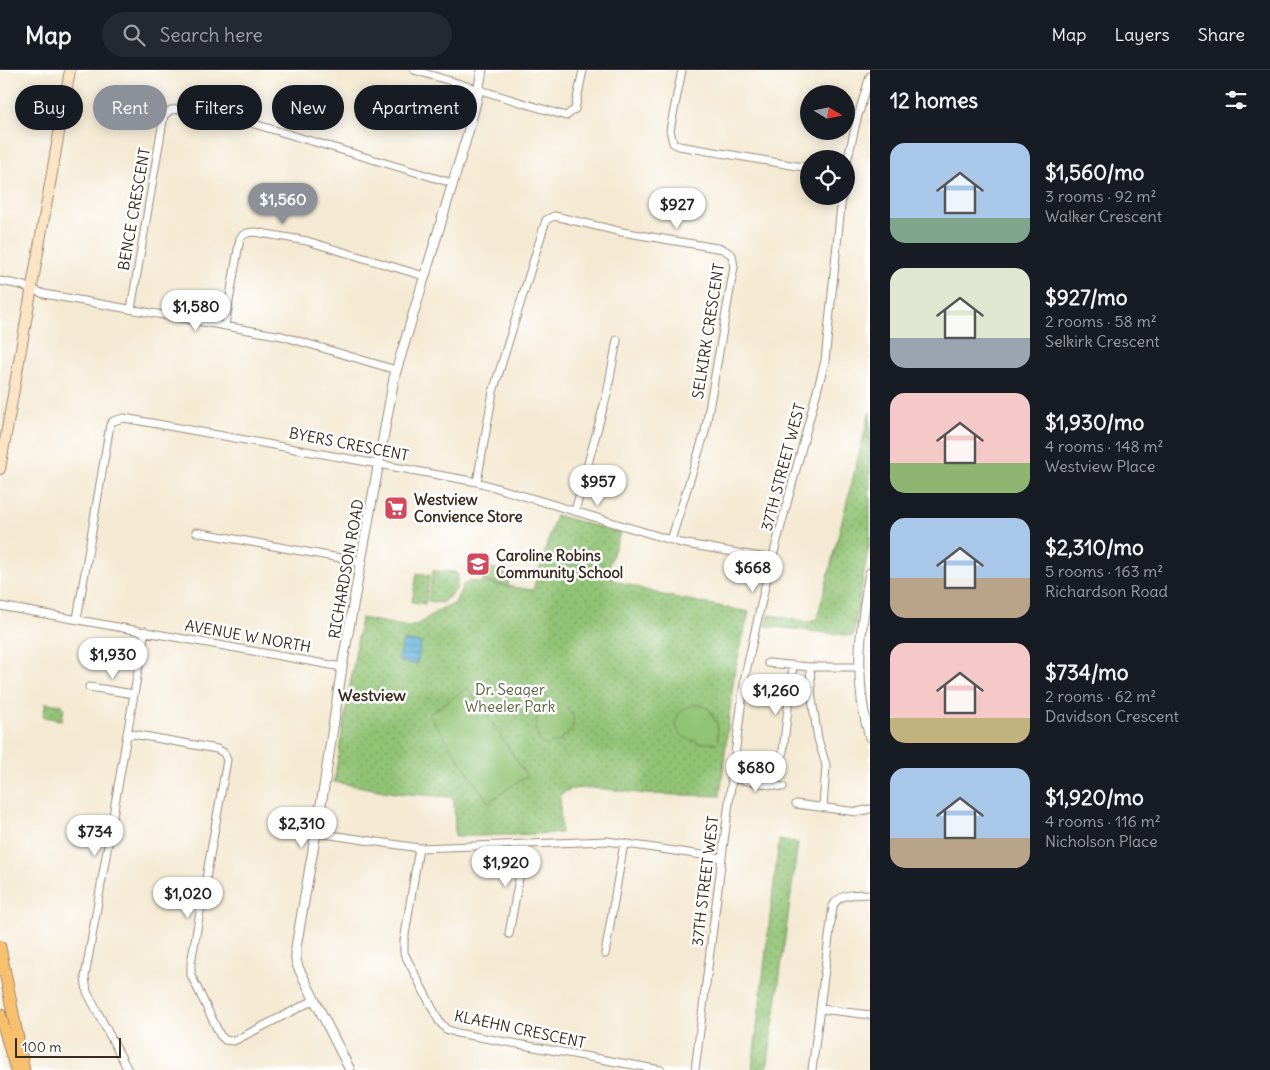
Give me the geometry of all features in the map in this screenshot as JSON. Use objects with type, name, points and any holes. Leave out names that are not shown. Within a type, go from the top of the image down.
[{"type":"highway","points":[[0,947],[24,1070]]},
{"type":"highway","points":[[0,1014],[16,1070]]},
{"type":"main road","points":[[0,469],[70,70]]},
{"type":"street","points":[[414,70],[566,116],[575,109],[583,70]]},
{"type":"street","name":"RICHARDSON ROAD","points":[[350,1070],[298,967],[296,954],[342,667],[396,370],[479,90],[482,70]]},
{"type":"street","points":[[682,70],[670,130],[673,143],[679,146],[800,166]]},
{"type":"street","points":[[850,150],[870,76]]},
{"type":"street","name":"BENCE CRESCENT","points":[[131,309],[164,115],[171,110],[180,109],[251,123],[452,183]]},
{"type":"street","name":"37TH STREET WEST","points":[[695,1070],[745,676],[825,361],[841,205]]},
{"type":"street","name":"SELKIRK CRESCENT","points":[[477,482],[492,397],[546,220],[554,216],[622,232],[723,249],[732,255],[734,267],[710,408],[671,540]]},
{"type":"street","points":[[225,325],[240,238],[248,232],[307,241],[424,276]]},
{"type":"street","points":[[0,281],[21,285],[44,294],[290,337],[396,370]]},
{"type":"street","points":[[575,511],[607,394],[617,340]]},
{"type":"street","name":"BYERS CRESCENT","points":[[77,620],[110,425],[113,421],[124,418],[477,482],[671,540],[773,560]]},
{"type":"street","points":[[196,532],[362,562]]},
{"type":"street","points":[[870,573],[862,621],[859,667],[862,700],[870,737]]},
{"type":"street","name":"AVENUE W NORTH","points":[[0,606],[342,667]]},
{"type":"street","points":[[128,1070],[87,992],[85,977],[145,631]]},
{"type":"street","points":[[768,663],[810,667],[859,667]]},
{"type":"street","points":[[781,768],[793,665]]},
{"type":"street","points":[[810,667],[812,699],[818,739],[826,765],[824,807]]},
{"type":"street","points":[[89,687],[134,694]]},
{"type":"street","points":[[127,734],[218,749],[226,756],[191,963],[191,975],[220,1035],[225,1040],[234,1040],[314,1000]]},
{"type":"street","points":[[731,778],[783,787]]},
{"type":"street","points":[[796,804],[857,812],[870,809]]},
{"type":"street","points":[[316,833],[419,848],[526,845],[535,843],[624,843],[722,858]]},
{"type":"street","points":[[605,954],[624,843]]},
{"type":"street","points":[[509,934],[526,845]]},
{"type":"street","name":"KLAEHN CRESCENT","points":[[419,848],[404,941],[404,954],[442,1026],[457,1033],[660,1070]]},
{"type":"street","points":[[812,1070],[833,906],[840,897],[870,894]]},
{"type":"street","points":[[821,1009],[870,1015]]},
{"type":"green space","points":[[870,411],[870,539],[853,636],[766,626],[769,615],[809,622],[817,619]]},
{"type":"green space","name":"Dr. Seager Wheeler Park","points":[[556,515],[620,533],[609,566],[610,576],[613,580],[663,595],[749,612],[734,675],[720,796],[646,794],[587,788],[575,789],[566,791],[560,796],[561,833],[455,837],[454,801],[451,797],[395,793],[334,782],[361,618],[409,627],[415,625],[443,608],[454,605],[463,585],[471,581],[533,590]]},
{"type":"green space","points":[[485,567],[511,572],[508,586],[483,581]]},
{"type":"green space","points":[[433,571],[455,572],[458,575],[456,590],[442,603],[428,601]]},
{"type":"green space","points":[[417,573],[430,575],[425,604],[412,602]]},
{"type":"green space","points":[[468,688],[527,776],[488,802],[429,714]]},
{"type":"green space","points":[[46,703],[62,705],[64,707],[62,719],[44,717]]},
{"type":"green space","points":[[548,703],[557,703],[564,706],[569,710],[574,722],[568,733],[561,738],[562,741],[545,745],[540,742],[535,727],[537,726],[537,716],[540,710]]},
{"type":"green space","points":[[699,705],[709,709],[715,721],[717,721],[718,738],[720,740],[716,744],[697,743],[697,741],[682,736],[678,731],[676,719],[679,713],[684,708]]},
{"type":"green space","points":[[779,840],[798,843],[767,1070],[752,1070]]},
{"type":"water","points":[[403,640],[421,643],[417,664],[399,662]]},
{"type":"place","name":"Westview Convience Store","points":[[396,508]]},
{"type":"place","name":"Caroline Robins Community School","points":[[478,564]]},
{"type":"district","name":"Westview","points":[[372,695]]}]
